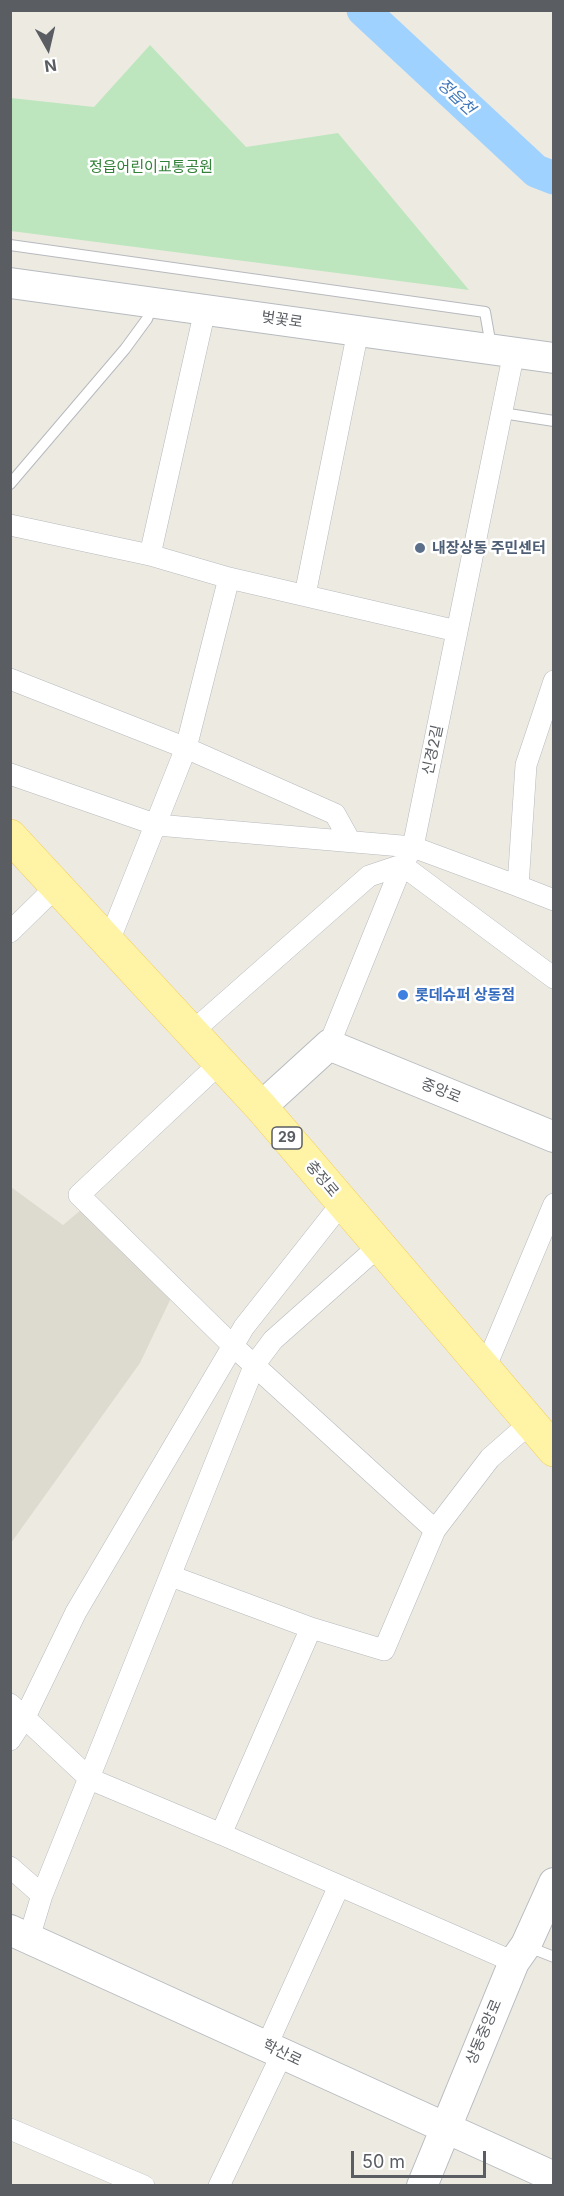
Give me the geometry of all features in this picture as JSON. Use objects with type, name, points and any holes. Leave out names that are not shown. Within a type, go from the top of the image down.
[{"type":"main road","name":"충정로","points":[[10,836],[261,1107],[484,1371],[554,1450]]},
{"type":"street","name":"벚꽃로","points":[[10,283],[554,358]]},
{"type":"street","points":[[150,555],[205,310]]},
{"type":"street","points":[[305,595],[358,331]]},
{"type":"street","name":"신경2길","points":[[261,1107],[329,1045],[402,865],[413,847],[502,413],[503,351]]},
{"type":"street","points":[[10,525],[150,555],[229,578],[457,631]]},
{"type":"street","points":[[109,941],[186,748],[229,578]]},
{"type":"street","points":[[10,679],[186,748],[335,814],[350,841]]},
{"type":"street","points":[[518,886],[526,765],[554,681]]},
{"type":"street","points":[[10,774],[157,825],[413,847],[554,900]]},
{"type":"street","points":[[193,1031],[369,876],[402,865],[554,978]]},
{"type":"street","points":[[10,932],[57,886]]},
{"type":"street","name":"중앙로","points":[[329,1045],[554,1137]]},
{"type":"street","points":[[221,1062],[80,1195],[233,1346],[435,1530]]},
{"type":"street","points":[[10,1740],[18,1710],[244,1327],[342,1203]]},
{"type":"street","points":[[484,1371],[554,1204]]},
{"type":"street","points":[[20,1934],[42,1895],[90,1779],[255,1364],[273,1340],[379,1246]]},
{"type":"street","points":[[171,1576],[311,1628],[384,1650],[435,1530],[490,1458],[530,1423]]},
{"type":"street","points":[[221,1834],[311,1628]]},
{"type":"street","points":[[18,1710],[90,1779],[339,1886],[520,1954]]},
{"type":"street","points":[[10,1867],[42,1895]]},
{"type":"street","name":"상동중앙로","points":[[422,2186],[444,2128],[520,1954],[554,1883]]},
{"type":"street","points":[[219,2186],[339,1886]]},
{"type":"street","name":"학산로","points":[[20,1934],[554,2177]]},
{"type":"street","points":[[10,2129],[144,2186]]},
{"type":"lane","points":[[10,245],[485,312],[503,351]]},
{"type":"lane","points":[[10,483],[125,349],[147,319],[153,303]]},
{"type":"lane","points":[[502,413],[554,421]]},
{"type":"lane","points":[[520,1954],[554,1957]]},
{"type":"shaded area","points":[[11,1187],[63,1225],[82,1209],[172,1296],[140,1363],[11,1543]]},
{"type":"green space","name":"정읍어린이교통공원","points":[[150,45],[246,147],[338,133],[469,290],[11,231],[11,98],[94,107]]},
{"type":"waterway","name":"정읍천","points":[[363,10],[536,171],[554,178]]},
{"type":"place","name":"내장상동 주민센터","points":[[420,548]]},
{"type":"place","name":"롯데슈퍼 상동점","points":[[403,995]]}]
